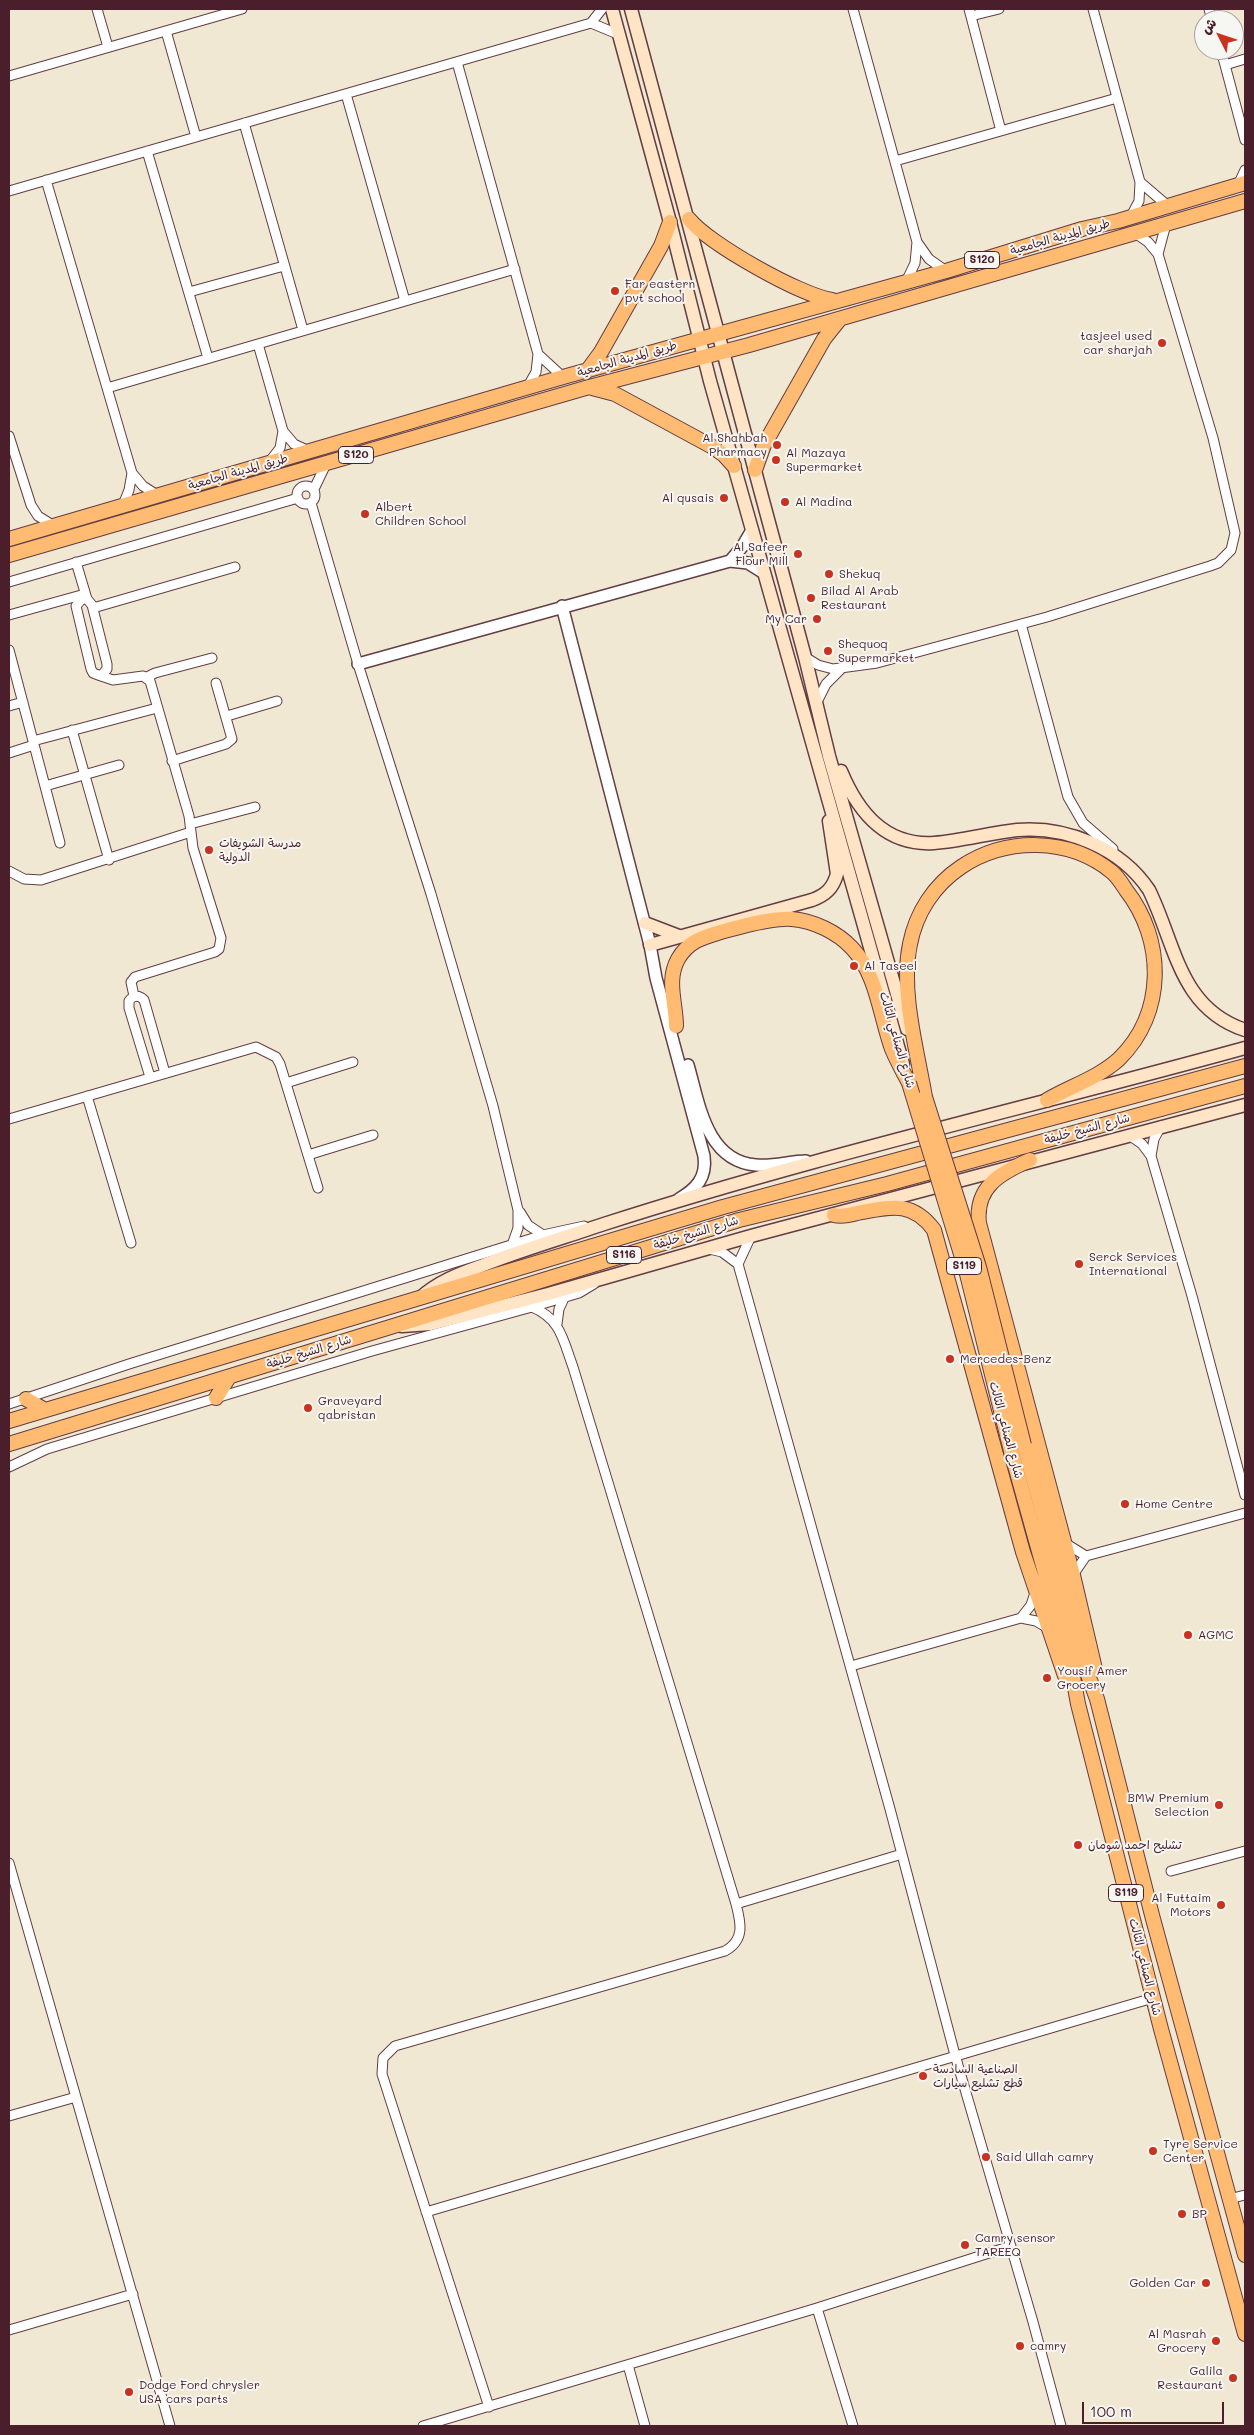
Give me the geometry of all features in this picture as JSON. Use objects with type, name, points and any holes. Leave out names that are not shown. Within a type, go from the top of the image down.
[{"type":"main road","name":"شارع الصناعي الثالث","points":[[612,9],[670,222],[708,372],[831,806],[980,1267],[1024,1445],[1087,1672],[1097,1700],[1245,2256]]},
{"type":"main road","name":"شارع الصناعي الثالث","points":[[631,9],[689,219],[817,702],[829,756],[893,998],[893,1050],[909,1083],[967,1274],[1011,1451],[1071,1666],[1078,1704],[1153,1998],[1245,2334]]},
{"type":"main road","name":"طريق المدينة الجامعية","points":[[9,539],[563,377],[946,271],[1082,229],[1124,220],[1242,184]]},
{"type":"main road","name":"طريق المدينة الجامعية","points":[[9,555],[589,387],[842,318],[1060,253],[1245,201]]},
{"type":"main road","points":[[689,219],[705,236],[734,253],[802,291],[835,301]]},
{"type":"main road","points":[[1060,253],[1058,247],[1062,243],[1124,220]]},
{"type":"main road","points":[[587,371],[601,352],[661,246],[670,222]]},
{"type":"main road","points":[[696,322],[708,323],[715,318]]},
{"type":"main road","points":[[755,470],[764,445],[804,374],[829,331],[842,318]]},
{"type":"main road","points":[[737,328],[735,338],[743,346]]},
{"type":"main road","points":[[684,343],[688,350],[687,361]]},
{"type":"main road","points":[[708,372],[717,366],[728,368]]},
{"type":"main road","points":[[589,387],[611,392],[668,422],[718,450],[734,466]]},
{"type":"main road","points":[[163,511],[172,504],[193,495],[196,489],[194,484]]},
{"type":"main road","points":[[829,756],[840,767],[850,792],[863,812],[872,822],[895,835],[931,843],[1018,830],[1050,831],[1082,839],[1121,859],[1142,879],[1149,890],[1183,974],[1197,999],[1219,1019],[1245,1030]]},
{"type":"main road","points":[[652,951],[680,936],[812,900],[826,894],[835,881],[837,874],[829,827],[831,806]]},
{"type":"main road","points":[[893,998],[920,912],[939,885],[970,861],[1005,847],[1024,844],[1047,846],[1083,855],[1114,874],[1134,899],[1151,934],[1156,973],[1149,1011],[1131,1044],[1119,1058],[1104,1070],[1047,1100]]},
{"type":"main road","points":[[676,1026],[671,984],[674,969],[682,952],[697,941],[779,919],[793,919],[817,925],[843,939],[893,998]]},
{"type":"main road","points":[[644,923],[680,936]]},
{"type":"main road","points":[[419,1298],[434,1286],[462,1272],[515,1252],[675,1201],[816,1160],[1245,1048]]},
{"type":"main road","name":"شارع الشيخ خليفة","points":[[9,1421],[732,1205],[1245,1066]]},
{"type":"main road","name":"شارع الشيخ خليفة","points":[[9,1444],[739,1220],[887,1184],[1245,1086]]},
{"type":"main road","points":[[395,1326],[431,1324],[598,1280],[750,1236],[834,1215],[1030,1160],[1245,1105]]},
{"type":"main road","points":[[1030,1160],[1005,1171],[991,1182],[981,1197],[978,1214],[981,1234],[1074,1575],[1094,1666],[1097,1700]]},
{"type":"main road","points":[[834,1215],[847,1215],[896,1207],[914,1212],[934,1230],[1023,1552],[1067,1682],[1078,1704]]},
{"type":"main road","points":[[216,1398],[228,1377]]},
{"type":"main road","points":[[26,1399],[44,1410]]},
{"type":"street","points":[[97,9],[108,47]]},
{"type":"street","points":[[9,76],[242,9]]},
{"type":"street","points":[[9,191],[591,23],[602,9]]},
{"type":"street","points":[[853,9],[917,242],[929,259],[946,271]]},
{"type":"street","points":[[999,9],[970,13],[1001,131]]},
{"type":"street","points":[[1093,9],[1140,182],[1139,201],[1124,220]]},
{"type":"street","points":[[591,23],[620,35]]},
{"type":"street","points":[[166,31],[196,137]]},
{"type":"street","points":[[1225,65],[1245,59]]},
{"type":"street","points":[[1224,60],[1245,140]]},
{"type":"street","points":[[457,62],[538,354],[536,372],[527,388]]},
{"type":"street","points":[[346,94],[405,301]]},
{"type":"street","points":[[895,161],[1117,98]]},
{"type":"street","points":[[244,123],[303,330]]},
{"type":"street","points":[[147,151],[208,358]]},
{"type":"street","points":[[1242,184],[1245,170]]},
{"type":"street","points":[[46,180],[132,473],[143,486],[157,495]]},
{"type":"street","points":[[1140,182],[1168,206]]},
{"type":"street","points":[[1158,254],[1166,224]]},
{"type":"street","points":[[805,657],[826,667],[841,669],[877,663],[1021,624],[1210,566],[1226,558],[1231,550],[1236,533],[1213,438],[1158,254],[1148,242],[1135,233]]},
{"type":"street","points":[[906,282],[915,263],[917,242]]},
{"type":"street","points":[[189,292],[284,266]]},
{"type":"street","points":[[107,388],[515,269]]},
{"type":"street","points":[[258,344],[283,431],[294,444],[310,451]]},
{"type":"street","points":[[538,354],[563,377]]},
{"type":"street","points":[[269,462],[280,448],[283,431]]},
{"type":"street","points":[[9,436],[27,497],[38,516],[54,526]]},
{"type":"street","points":[[282,477],[298,494],[303,504],[310,503],[315,497],[314,489],[326,464]]},
{"type":"street","points":[[122,505],[129,490],[132,473]]},
{"type":"street","points":[[9,582],[298,494],[306,486],[314,489]]},
{"type":"street","points":[[310,503],[358,664],[400,792],[483,1069],[506,1153],[518,1210],[518,1228],[512,1245]]},
{"type":"street","points":[[730,560],[742,547],[752,530]]},
{"type":"street","points":[[358,664],[730,560],[748,563],[764,573]]},
{"type":"street","points":[[76,562],[86,596],[93,608],[107,664],[107,669],[101,676]]},
{"type":"street","points":[[93,608],[235,567]]},
{"type":"street","points":[[9,615],[86,596]]},
{"type":"street","points":[[86,596],[78,601],[77,610],[91,669],[96,676],[113,680],[139,676],[147,678],[155,673],[212,658]]},
{"type":"street","points":[[562,606],[652,951],[656,978],[705,1162],[703,1174],[698,1184],[675,1201]]},
{"type":"street","points":[[1021,624],[1068,797],[1083,823],[1121,859]]},
{"type":"street","points":[[9,650],[60,842]]},
{"type":"street","points":[[817,702],[826,684],[841,669]]},
{"type":"street","points":[[134,996],[131,985],[135,976],[215,952],[221,944],[193,848],[190,828],[172,760],[147,678]]},
{"type":"street","points":[[172,760],[230,742],[233,734],[216,683]]},
{"type":"street","points":[[227,716],[278,701]]},
{"type":"street","points":[[9,706],[23,702]]},
{"type":"street","points":[[9,753],[72,730],[157,708]]},
{"type":"street","points":[[72,730],[109,860]]},
{"type":"street","points":[[45,786],[119,765]]},
{"type":"street","points":[[9,871],[24,879],[41,880],[109,860],[190,828],[256,807]]},
{"type":"street","points":[[652,951],[659,966],[707,1130],[722,1151],[743,1162],[754,1165],[816,1160]]},
{"type":"street","points":[[134,996],[144,1000],[165,1073]]},
{"type":"street","points":[[134,996],[128,1004],[150,1077]]},
{"type":"street","points":[[139,1040],[155,1035]]},
{"type":"street","points":[[9,1119],[256,1047],[278,1060],[318,1188]]},
{"type":"street","points":[[286,1084],[353,1062]]},
{"type":"street","points":[[87,1096],[131,1243]]},
{"type":"street","points":[[1151,1156],[1154,1139],[1161,1126]]},
{"type":"street","points":[[308,1154],[373,1135]]},
{"type":"street","points":[[1129,1135],[1142,1144],[1151,1156],[1192,1296],[1245,1495]]},
{"type":"street","points":[[518,1210],[528,1225],[543,1235]]},
{"type":"street","points":[[9,1404],[156,1355],[543,1235],[580,1226],[604,1224]]},
{"type":"street","points":[[738,1264],[750,1236]]},
{"type":"street","points":[[708,1249],[722,1252],[738,1264],[956,2055],[1061,2426]]},
{"type":"street","points":[[9,1467],[46,1449],[532,1307],[588,1289],[598,1280]]},
{"type":"street","points":[[489,2407],[382,2074],[383,2058],[388,2051],[396,2046],[725,1951],[740,1936],[740,1921],[736,1904],[578,1385],[557,1324],[559,1310],[565,1296]]},
{"type":"street","points":[[532,1307],[546,1314],[557,1324]]},
{"type":"street","points":[[1074,1575],[1086,1556],[1245,1513]]},
{"type":"street","points":[[1064,1543],[1086,1556]]},
{"type":"street","points":[[1020,1618],[1031,1605],[1036,1590]]},
{"type":"street","points":[[850,1666],[1020,1618],[1036,1620],[1050,1629]]},
{"type":"street","points":[[1171,1871],[1245,1850]]},
{"type":"street","points":[[736,1904],[902,1854]]},
{"type":"street","points":[[9,1864],[11,1877],[170,2426]]},
{"type":"street","points":[[426,2212],[1153,1998]]},
{"type":"street","points":[[9,2116],[76,2097]]},
{"type":"street","points":[[1230,2199],[1245,2195]]},
{"type":"street","points":[[423,2426],[438,2424],[818,2308],[1011,2246]]},
{"type":"street","points":[[9,2330],[132,2294]]},
{"type":"street","points":[[818,2308],[853,2426]]},
{"type":"street","points":[[628,2365],[645,2426]]},
{"type":"place","name":"Far eastern pvt school","points":[[615,291]]},
{"type":"place","name":"tasjeel used car sharjah","points":[[1162,343]]},
{"type":"place","name":"Al Shahbah Pharmacy","points":[[777,445]]},
{"type":"place","name":"Al Mazaya Supermarket","points":[[776,460]]},
{"type":"place","name":"Al qusais","points":[[724,498]]},
{"type":"place","name":"Al Madina","points":[[785,502]]},
{"type":"place","name":"Albert Children School","points":[[365,514]]},
{"type":"place","name":"Al Safeer Flour Mill","points":[[798,554]]},
{"type":"place","name":"Shekuq","points":[[829,574]]},
{"type":"place","name":"Bilad Al Arab Restaurant","points":[[811,598]]},
{"type":"place","name":"My Car","points":[[817,619]]},
{"type":"place","name":"Shequoq Supermarket","points":[[828,651]]},
{"type":"place","name":"مدرسة الشويفات الدولية","points":[[209,850]]},
{"type":"place","name":"Al Taseel","points":[[854,966]]},
{"type":"place","name":"Serck Services International","points":[[1079,1264]]},
{"type":"place","name":"Mercedes-Benz","points":[[950,1359]]},
{"type":"place","name":"Graveyard qabristan","points":[[308,1408]]},
{"type":"place","name":"Home Centre","points":[[1125,1504]]},
{"type":"place","name":"AGMC","points":[[1188,1635]]},
{"type":"place","name":"Yousif Amer Grocery","points":[[1047,1678]]},
{"type":"place","name":"BMW Premium Selection","points":[[1219,1805]]},
{"type":"place","name":"تشليح احمد شومان","points":[[1078,1845]]},
{"type":"place","name":"Al Futtaim Motors","points":[[1221,1905]]},
{"type":"place","name":"الصناعية السادسة قطع تشليع سيارات","points":[[923,2076]]},
{"type":"place","name":"Tyre Service Center","points":[[1153,2151]]},
{"type":"place","name":"Said Ullah camry","points":[[986,2157]]},
{"type":"place","name":"BP","points":[[1182,2214]]},
{"type":"place","name":"Camry sensor TAREEQ","points":[[965,2245]]},
{"type":"place","name":"Golden Car","points":[[1206,2283]]},
{"type":"place","name":"Al Masrah Grocery","points":[[1216,2341]]},
{"type":"place","name":"camry","points":[[1020,2346]]},
{"type":"place","name":"Galila Restaurant","points":[[1233,2378]]},
{"type":"place","name":"Dodge Ford chrysler USA cars parts","points":[[129,2392]]}]
